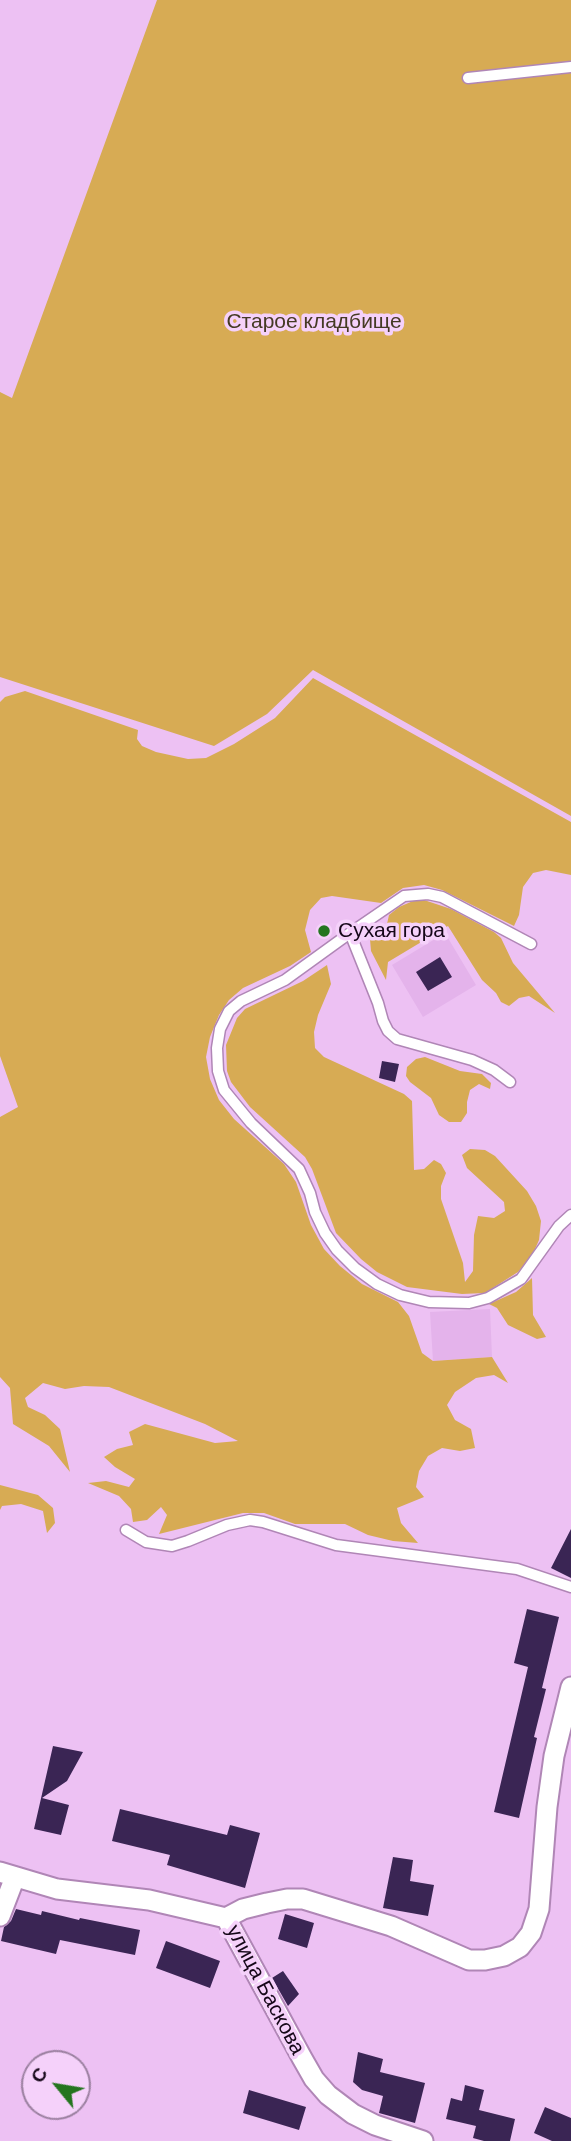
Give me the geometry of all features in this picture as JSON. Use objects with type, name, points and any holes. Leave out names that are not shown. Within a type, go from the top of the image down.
[{"type":"street","points":[[226,1917],[255,1906],[287,1899],[303,1899],[391,1926],[469,1960],[485,1961],[504,1956],[520,1947],[531,1933],[539,1909],[554,1756],[571,1687]]},
{"type":"street","points":[[0,1916],[7,1875]]},
{"type":"street","name":"улица Баскова","points":[[7,1875],[57,1889],[149,1900],[226,1917],[314,2079],[328,2095],[375,2125],[423,2141]]},
{"type":"lane","points":[[468,78],[571,67]]},
{"type":"lane","points":[[531,944],[442,897],[428,894],[404,896],[285,980],[241,1001],[229,1011],[219,1029],[218,1070],[224,1090],[251,1123],[299,1169],[325,1233],[337,1250],[366,1276],[400,1295],[429,1302],[469,1303],[488,1298],[522,1279],[559,1226],[571,1215]]},
{"type":"lane","points":[[350,933],[388,1031],[397,1039],[472,1060],[494,1070],[510,1082]]},
{"type":"lane","points":[[126,1530],[146,1542],[172,1546],[227,1525],[250,1520],[272,1524],[336,1545],[517,1569],[571,1587]]},
{"type":"shaded area","points":[[445,933],[476,985],[423,1017],[392,965]]},
{"type":"shaded area","points":[[490,1309],[492,1357],[433,1361],[430,1312]]},
{"type":"green space","name":"Старое кладбище","points":[[157,0],[571,0],[571,816],[313,670],[267,714],[214,746],[0,677],[0,392],[12,398]]},
{"type":"green space","points":[[313,678],[571,822],[571,875],[546,870],[533,873],[523,887],[519,915],[514,926],[442,890],[424,885],[403,888],[381,903],[332,896],[321,898],[310,910],[305,930],[311,952],[290,966],[243,988],[229,1000],[210,1037],[206,1057],[210,1079],[219,1100],[234,1119],[284,1164],[296,1182],[311,1225],[324,1249],[362,1284],[398,1302],[409,1316],[422,1353],[433,1361],[492,1357],[508,1383],[494,1375],[476,1378],[455,1392],[447,1405],[455,1420],[471,1429],[475,1448],[460,1451],[442,1448],[428,1456],[419,1471],[416,1487],[424,1497],[397,1508],[401,1523],[418,1543],[368,1535],[345,1524],[295,1524],[264,1513],[243,1513],[159,1534],[167,1515],[161,1507],[147,1520],[133,1522],[131,1509],[119,1496],[88,1483],[106,1481],[129,1487],[135,1479],[104,1457],[117,1449],[133,1445],[129,1432],[145,1424],[215,1443],[238,1441],[205,1424],[109,1387],[84,1386],[65,1389],[43,1383],[25,1398],[28,1407],[45,1415],[60,1429],[70,1472],[49,1446],[13,1424],[10,1388],[0,1377],[0,1117],[18,1107],[0,1056],[0,702],[5,697],[25,691],[138,730],[137,739],[142,746],[156,752],[188,759],[206,758],[275,718]]},
{"type":"green space","points":[[424,900],[451,909],[501,938],[513,963],[555,1013],[529,996],[519,998],[509,1006],[501,1002],[482,980],[448,926],[388,962],[386,980],[371,951],[370,939],[387,924],[389,915],[399,907]]},
{"type":"green space","points":[[327,965],[331,984],[318,1015],[314,1032],[315,1048],[324,1057],[404,1094],[412,1101],[414,1170],[424,1169],[434,1160],[441,1164],[446,1173],[441,1186],[441,1199],[463,1263],[465,1282],[473,1271],[474,1235],[478,1216],[494,1218],[505,1211],[504,1202],[467,1168],[462,1155],[470,1149],[485,1150],[495,1156],[527,1191],[536,1206],[541,1221],[539,1240],[532,1256],[518,1272],[485,1293],[462,1294],[407,1287],[377,1272],[361,1259],[336,1233],[305,1157],[250,1107],[231,1082],[227,1071],[226,1045],[237,1018],[245,1009],[303,981]]},
{"type":"green space","points":[[425,1057],[460,1071],[482,1074],[491,1083],[490,1089],[479,1084],[470,1090],[467,1113],[461,1122],[449,1122],[439,1115],[431,1098],[406,1076],[407,1067],[416,1059]]},
{"type":"green space","points":[[532,1278],[533,1315],[546,1337],[537,1339],[508,1325],[497,1308],[489,1304],[516,1292]]},
{"type":"green space","points":[[0,1485],[38,1495],[53,1508],[55,1523],[47,1533],[43,1511],[21,1504],[2,1506],[0,1510]]},
{"type":"building","points":[[440,957],[452,977],[428,991],[416,972]]},
{"type":"building","points":[[382,1061],[399,1064],[395,1082],[379,1078]]},
{"type":"building","points":[[571,1529],[571,1578],[551,1568]]},
{"type":"building","points":[[527,1609],[559,1617],[542,1688],[546,1689],[519,1818],[494,1812],[528,1667],[514,1663]]},
{"type":"building","points":[[53,1746],[83,1752],[67,1781],[42,1798],[69,1805],[61,1835],[34,1829]]},
{"type":"building","points":[[120,1809],[227,1835],[230,1825],[260,1833],[245,1888],[167,1865],[170,1855],[112,1841]]},
{"type":"building","points":[[393,1857],[413,1860],[410,1881],[434,1885],[428,1916],[383,1908]]},
{"type":"building","points":[[16,1909],[41,1915],[42,1911],[140,1930],[135,1955],[60,1940],[56,1954],[1,1941],[4,1927],[11,1921]]},
{"type":"building","points":[[285,1914],[314,1923],[307,1948],[278,1939]]},
{"type":"building","points":[[166,1941],[220,1961],[210,1988],[156,1968]]},
{"type":"building","points":[[283,1971],[299,1994],[288,2006],[272,1978]]},
{"type":"building","points":[[358,2052],[383,2059],[380,2072],[425,2083],[415,2123],[379,2113],[383,2096],[362,2090],[353,2082]]},
{"type":"building","points":[[465,2085],[484,2090],[479,2110],[515,2119],[510,2141],[484,2141],[473,2138],[476,2126],[446,2119],[451,2098],[462,2101]]},
{"type":"building","points":[[249,2090],[306,2107],[299,2130],[243,2113]]},
{"type":"building","points":[[545,2107],[571,2118],[571,2141],[552,2141],[534,2133]]},
{"type":"place","name":"Сухая гора","points":[[324,931]]}]
